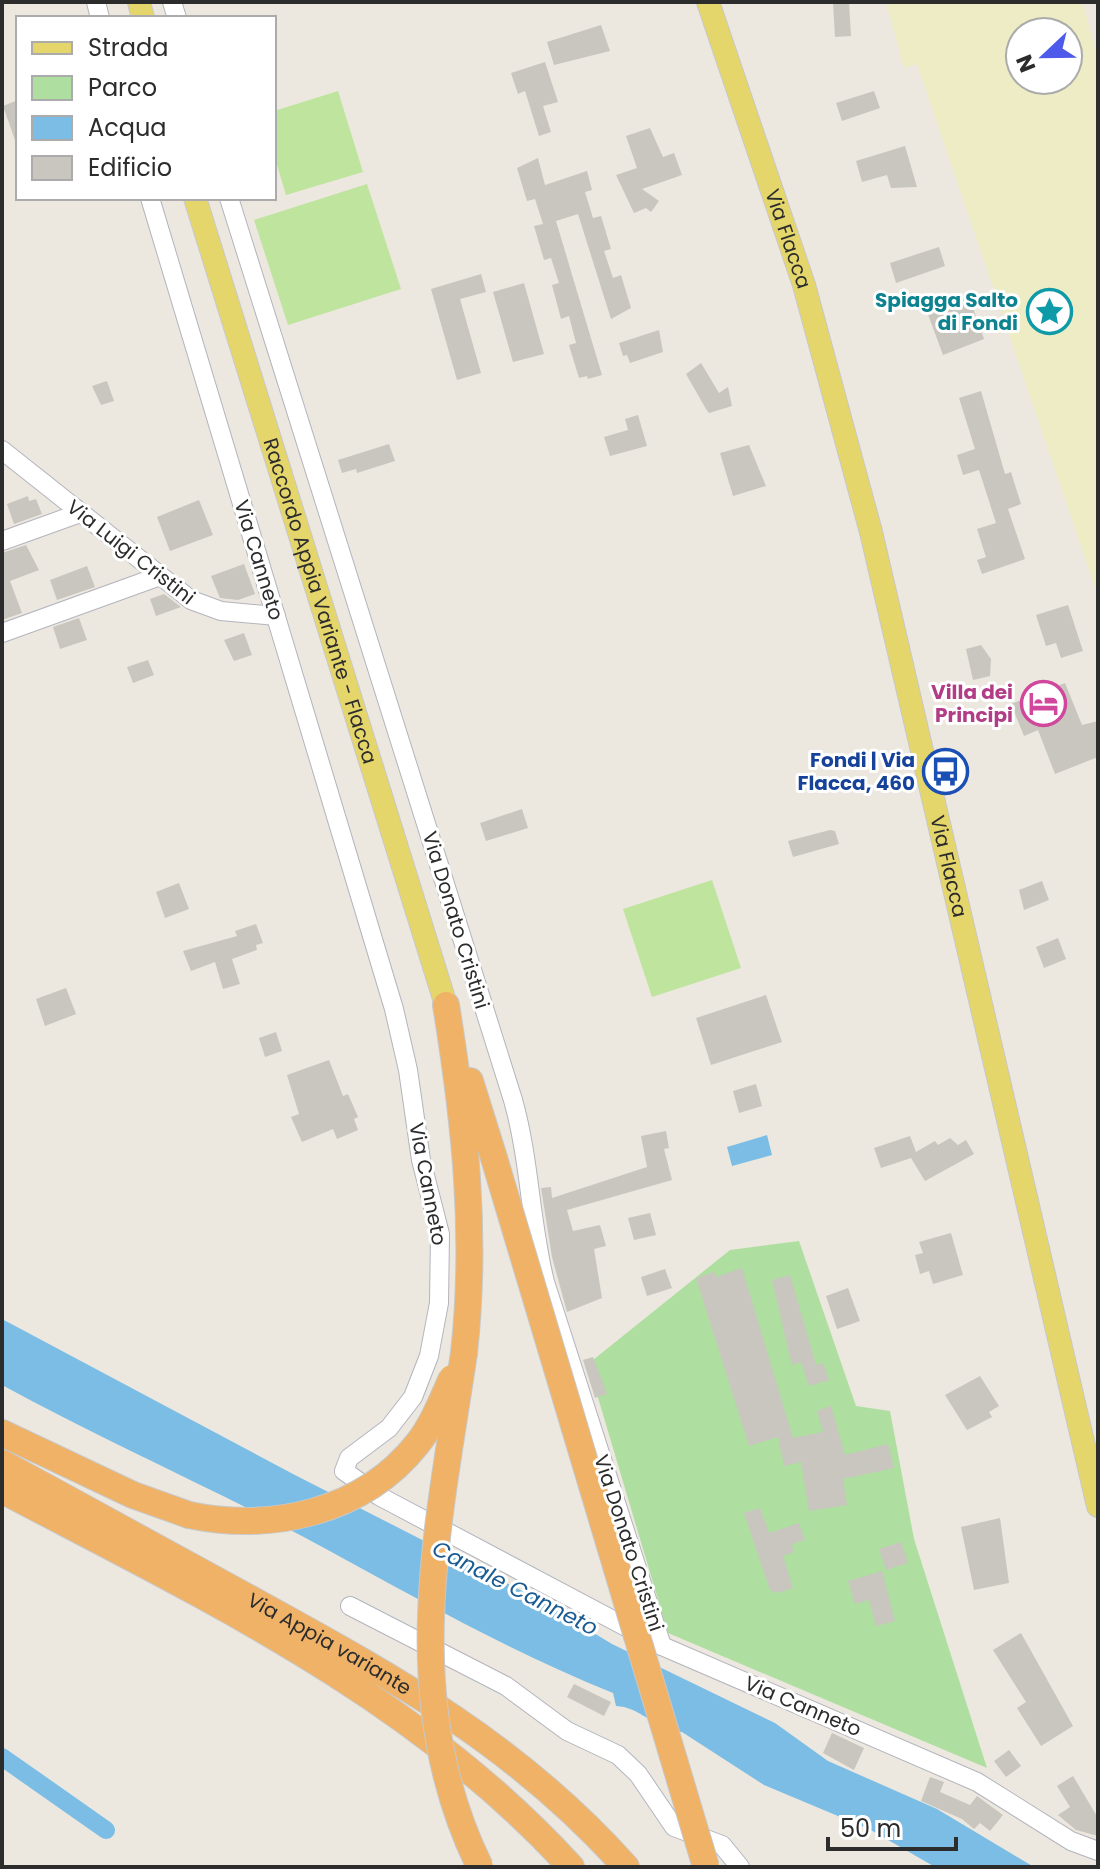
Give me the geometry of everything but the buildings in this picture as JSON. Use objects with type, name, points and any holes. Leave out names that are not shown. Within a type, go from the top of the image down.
[{"type":"highway","points":[[446,1005],[706,1867]]},
{"type":"highway","points":[[446,1005],[468,1168],[471,1281],[464,1353],[435,1546],[428,1644],[442,1760],[455,1806],[480,1867]]},
{"type":"highway","points":[[2,1433],[133,1495],[189,1515],[222,1522],[266,1523],[321,1510],[365,1489],[390,1472],[422,1438],[464,1353]]},
{"type":"highway","name":"Via Appia variante","points":[[2,1463],[382,1671],[447,1710],[555,1795],[626,1867]]},
{"type":"highway","name":"Via Appia variante","points":[[2,1490],[225,1609],[389,1708],[508,1803],[571,1867]]},
{"type":"main road","name":"Via Flacca","points":[[708,2],[801,273],[863,502],[1098,1506]]},
{"type":"main road","name":"Raccordo Appia Variante - Flacca","points":[[196,200],[446,1005]]},
{"type":"street","name":"Via Canneto","points":[[151,200],[398,1025],[421,1160],[440,1234],[438,1312],[421,1379],[396,1421],[349,1458],[344,1471],[406,1510],[662,1646],[977,1782],[1071,1841],[1098,1851]]},
{"type":"street","name":"Via Donato Cristini","points":[[230,200],[513,1100],[523,1140],[534,1229],[545,1282],[662,1646]]},
{"type":"street","name":"Via Luigi Cristini","points":[[2,450],[185,596],[209,608],[276,616]]},
{"type":"street","points":[[2,541],[80,513]]},
{"type":"street","points":[[2,633],[160,576]]},
{"type":"street","points":[[350,1606],[506,1686],[567,1731],[618,1755],[638,1774],[674,1827],[722,1845],[740,1867]]},
{"type":"green space","points":[[338,91],[363,172],[286,195],[276,162],[276,110]]},
{"type":"green space","points":[[367,184],[401,289],[288,325],[254,220]]},
{"type":"green space","points":[[712,880],[741,968],[652,997],[623,909]]},
{"type":"green space","points":[[799,1241],[856,1406],[890,1411],[914,1539],[987,1768],[668,1633],[588,1364],[730,1250]]},
{"type":"sand","name":"Spiagga Salto di Fondi","points":[[886,2],[1083,2],[1098,63],[1098,596],[917,64],[904,68]]},
{"type":"water","points":[[767,1135],[772,1155],[732,1166],[727,1147]]},
{"type":"water","name":"Canale Canneto","points":[[2,1319],[293,1474],[534,1597],[612,1644],[775,1723],[828,1761],[937,1809],[1034,1867],[935,1867],[869,1829],[764,1785],[682,1732],[665,1728],[633,1710],[616,1706],[613,1693],[503,1643],[286,1528],[2,1385]]},
{"type":"waterway","points":[[2,1757],[106,1830]]},
{"type":"place","name":"Spiagga Salto di Fondi","points":[[1049,312]]},
{"type":"place","name":"Villa dei Principi","points":[[1044,704]]},
{"type":"place","name":"Fondi | Via Flacca, 460","points":[[946,772]]}]
